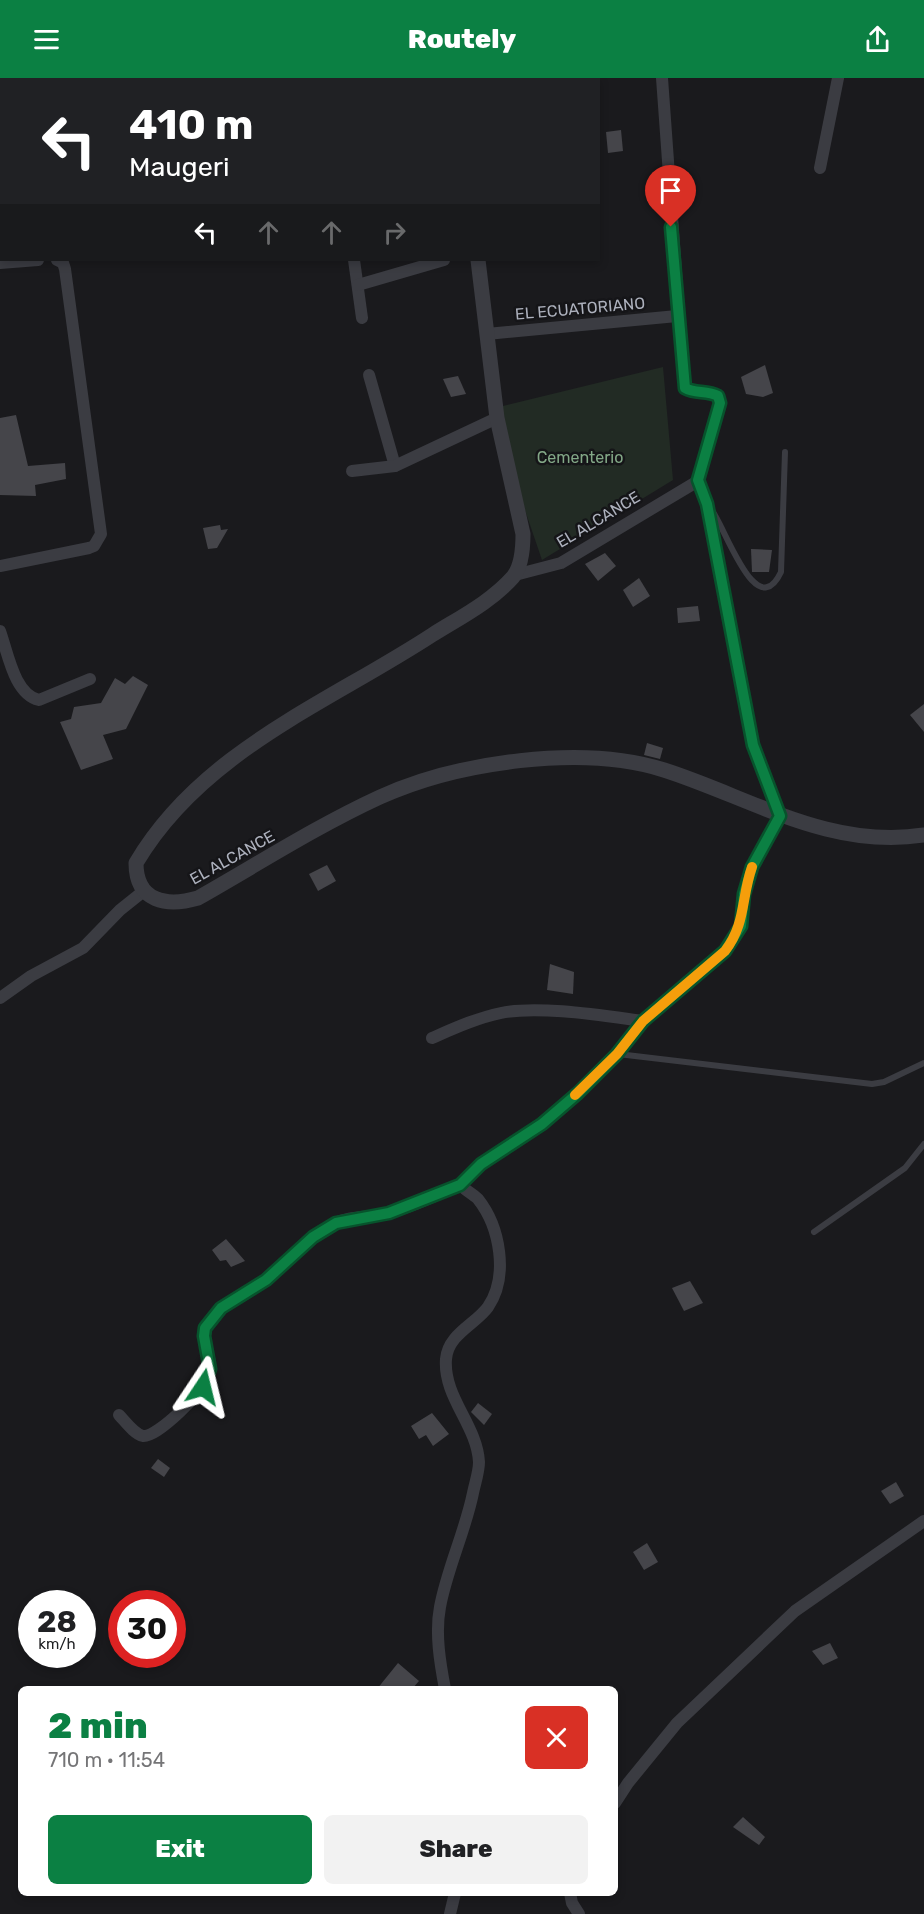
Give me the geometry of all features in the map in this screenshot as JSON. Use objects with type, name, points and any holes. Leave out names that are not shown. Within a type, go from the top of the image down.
[{"type":"street","points":[[119,1415],[137,1433],[144,1436],[153,1434],[175,1417],[203,1387],[209,1377],[204,1336],[210,1321],[221,1308],[266,1280],[313,1237],[336,1223],[389,1213],[460,1185],[481,1164],[542,1124],[617,1054],[643,1021],[725,951],[741,926],[747,881],[780,816],[753,745],[707,504],[698,480],[720,403],[718,396],[711,393],[691,392],[685,388],[677,316],[662,78]]},
{"type":"street","points":[[820,168],[838,78]]},
{"type":"street","points":[[0,263],[25,261]]},
{"type":"street","points":[[0,566],[89,548],[94,546],[101,534],[65,269],[63,263],[59,261]]},
{"type":"street","points":[[354,261],[362,318]]},
{"type":"street","points":[[358,285],[441,261]]},
{"type":"street","points":[[478,261],[497,418],[523,534],[523,552],[515,575]]},
{"type":"street","name":"EL ECUATORIANO","points":[[487,334],[677,316]]},
{"type":"street","points":[[369,375],[395,466]]},
{"type":"street","points":[[352,471],[395,466],[497,418]]},
{"type":"street","name":"EL ALCANCE","points":[[698,480],[561,563],[515,575],[490,598],[394,660],[282,724],[229,761],[180,802],[136,862],[136,874],[145,890],[159,901],[176,904],[198,898],[381,796],[429,780],[512,760],[579,756],[624,761],[663,769],[780,816],[872,837],[902,838],[924,835]]},
{"type":"street","points":[[0,631],[22,690],[31,698],[39,700],[90,679]]},
{"type":"street","points":[[0,998],[31,976],[83,948],[120,910],[145,890]]},
{"type":"street","points":[[432,1038],[470,1022],[503,1012],[594,1014],[643,1021]]},
{"type":"street","points":[[445,1686],[439,1637],[440,1607],[466,1524],[479,1465],[477,1443],[452,1394],[446,1357],[458,1335],[488,1308],[498,1288],[500,1263],[491,1221],[477,1198],[460,1185]]},
{"type":"street","points":[[618,1798],[677,1723],[795,1611],[924,1521]]},
{"type":"street","points":[[450,1914],[454,1896]]},
{"type":"street","points":[[571,1896],[572,1904],[579,1914]]},
{"type":"lane","points":[[707,504],[723,526],[746,575],[753,584],[761,588],[768,588],[781,572],[785,452]]},
{"type":"lane","points":[[617,1054],[872,1084],[884,1082],[924,1063]]},
{"type":"lane","points":[[814,1232],[905,1168],[924,1144]]},
{"type":"green space","name":"Cementerio","points":[[663,367],[673,480],[542,560],[515,481],[499,407]]},
{"type":"building","points":[[621,130],[623,151],[608,153],[606,132]]},
{"type":"building","points":[[765,365],[773,393],[763,397],[746,394],[741,377]]},
{"type":"building","points":[[458,376],[466,394],[451,397],[443,379]]},
{"type":"building","points":[[16,415],[28,466],[65,463],[66,479],[35,485],[36,496],[0,495],[0,418]]},
{"type":"building","points":[[220,525],[221,530],[228,529],[217,548],[208,549],[203,528]]},
{"type":"building","points":[[751,549],[772,550],[769,572],[752,572]]},
{"type":"building","points":[[605,553],[616,566],[598,581],[585,564]]},
{"type":"building","points":[[639,578],[650,596],[633,607],[623,590]]},
{"type":"building","points":[[698,606],[700,621],[678,623],[677,608]]},
{"type":"building","points":[[133,676],[148,685],[126,729],[103,735],[113,759],[81,770],[60,722],[71,719],[74,707],[101,703],[115,678],[125,684]]},
{"type":"building","points":[[924,704],[924,732],[910,715]]},
{"type":"building","points":[[647,743],[663,748],[660,759],[644,755]]},
{"type":"building","points":[[327,865],[336,881],[318,891],[309,874]]},
{"type":"building","points":[[550,964],[574,972],[573,994],[547,990]]},
{"type":"building","points":[[226,1239],[245,1261],[231,1267],[226,1260],[220,1261],[212,1250]]},
{"type":"building","points":[[690,1281],[703,1303],[684,1311],[672,1288]]},
{"type":"building","points":[[478,1403],[492,1414],[484,1425],[471,1412]]},
{"type":"building","points":[[432,1413],[449,1434],[433,1446],[426,1435],[419,1439],[411,1426]]},
{"type":"building","points":[[158,1459],[170,1468],[164,1477],[151,1468]]},
{"type":"building","points":[[896,1482],[904,1496],[890,1504],[881,1491]]},
{"type":"building","points":[[647,1543],[658,1562],[644,1570],[633,1552]]},
{"type":"building","points":[[830,1643],[838,1658],[823,1665],[812,1651]]},
{"type":"building","points":[[398,1663],[419,1681],[415,1686],[379,1686]]},
{"type":"building","points":[[743,1817],[765,1837],[759,1845],[733,1827]]},
{"type":"slow traffic","points":[[575,1095],[617,1054],[643,1021],[725,951],[741,926],[744,894],[752,867]]},
{"type":"route","points":[[203,1387],[209,1377],[210,1369],[204,1336],[205,1328],[221,1308],[266,1280],[313,1237],[336,1223],[389,1213],[460,1185],[481,1164],[542,1124],[578,1093],[617,1054],[643,1021],[725,951],[741,926],[747,881],[752,867],[780,816],[753,745],[707,504],[698,480],[720,403],[718,396],[711,393],[691,392],[685,388],[671,227]]}]
